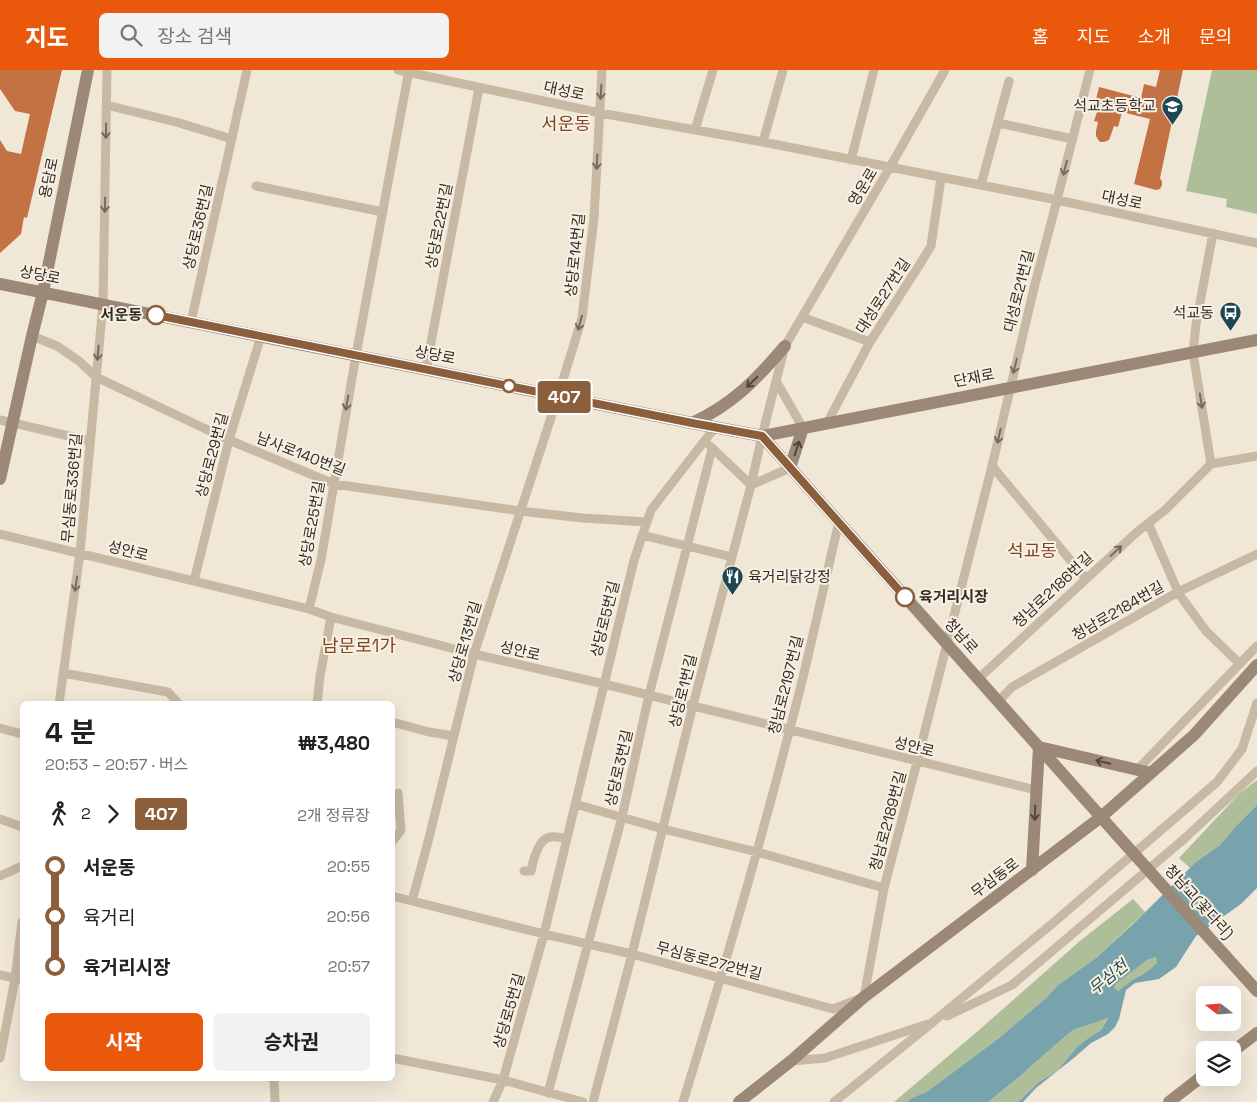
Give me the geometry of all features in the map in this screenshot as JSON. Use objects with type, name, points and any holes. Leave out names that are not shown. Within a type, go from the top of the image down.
[{"type":"main road","name":"용담로","points":[[0,479],[6,421],[32,336],[43,292],[88,70]]},
{"type":"main road","name":"상당로","points":[[0,284],[762,436]]},
{"type":"main road","name":"단재로","points":[[762,436],[1257,340]]},
{"type":"main road","points":[[692,423],[716,411],[749,385],[785,346]]},
{"type":"main road","points":[[790,468],[803,428]]},
{"type":"main road","name":"청남로","points":[[762,436],[1117,835]]},
{"type":"main road","name":"무심동로","points":[[739,1102],[791,1061],[864,997],[1101,818],[1194,735],[1257,665]]},
{"type":"main road","points":[[1032,870],[1039,747],[1151,773]]},
{"type":"main road","name":"청남교(꽃다리)","points":[[1117,835],[1257,991]]},
{"type":"main road","points":[[1241,1045],[1257,1033]]},
{"type":"main road","points":[[1170,1102],[1196,1081]]},
{"type":"street","points":[[103,304],[107,70]]},
{"type":"street","name":"상당로36번길","points":[[191,322],[247,70]]},
{"type":"street","name":"대성로","points":[[398,70],[600,113],[763,142],[1057,200],[1257,243]]},
{"type":"street","name":"상당로14번길","points":[[558,396],[582,318],[594,218],[602,70]]},
{"type":"street","points":[[695,130],[713,70]]},
{"type":"street","points":[[763,142],[783,70]]},
{"type":"street","points":[[851,160],[874,70]]},
{"type":"street","name":"영운로","points":[[762,436],[785,346],[890,168],[945,70]]},
{"type":"street","name":"대성로21번길","points":[[992,466],[1009,388],[1090,70]]},
{"type":"street","name":"상당로25번길","points":[[308,609],[321,560],[356,355],[409,71]]},
{"type":"street","points":[[981,185],[1009,81]]},
{"type":"street","name":"상당로22번길","points":[[426,369],[479,88]]},
{"type":"street","points":[[106,105],[176,122],[232,139]]},
{"type":"street","points":[[998,122],[1073,139]]},
{"type":"street","name":"대성로27번길","points":[[827,423],[870,342],[931,246],[941,178]]},
{"type":"street","points":[[256,186],[382,212]]},
{"type":"street","points":[[1213,233],[1196,324],[1193,353],[1210,464],[1257,456]]},
{"type":"street","name":"무심동로336번길","points":[[59,701],[80,553],[103,304]]},
{"type":"street","points":[[802,317],[870,342]]},
{"type":"street","name":"남사로140번길","points":[[32,336],[57,346],[79,361],[96,377],[229,440],[334,484],[520,511],[583,518],[647,522]]},
{"type":"street","name":"상당로29번길","points":[[194,581],[229,440],[261,336]]},
{"type":"street","points":[[776,381],[803,428]]},
{"type":"street","name":"상당로13번길","points":[[412,900],[474,654],[558,396]]},
{"type":"street","points":[[6,421],[90,441]]},
{"type":"street","name":"상당로5번길","points":[[493,1102],[504,1080],[544,934],[634,560],[642,535],[651,510],[716,426]]},
{"type":"street","name":"상당로1번길","points":[[593,1102],[762,436]]},
{"type":"street","points":[[704,441],[751,485],[790,468]]},
{"type":"street","name":"상당로3번길","points":[[548,1092],[622,817],[650,695],[712,449]]},
{"type":"street","name":"청남로2186번길","points":[[978,679],[1136,532],[1165,510],[1210,464]]},
{"type":"street","points":[[992,466],[1086,579]]},
{"type":"street","name":"청남로2189번길","points":[[864,997],[884,888],[918,762],[992,466]]},
{"type":"street","name":"청남로2197번길","points":[[683,1102],[721,978],[790,730],[839,522]]},
{"type":"street","points":[[1148,523],[1178,592],[1206,631],[1240,664]]},
{"type":"street","name":"성안로","points":[[0,534],[308,609],[331,617],[474,654],[650,695],[1036,790]]},
{"type":"street","points":[[642,535],[732,557]]},
{"type":"street","name":"청남로2184번길","points":[[998,702],[1012,687],[1178,592],[1257,554]]},
{"type":"street","points":[[317,701],[331,617]]},
{"type":"street","points":[[1137,770],[1257,646]]},
{"type":"street","points":[[63,673],[168,692],[177,701]]},
{"type":"street","points":[[834,1102],[1053,923],[1217,782],[1242,749],[1257,703]]},
{"type":"street","points":[[395,723],[428,732],[454,736]]},
{"type":"street","points":[[0,728],[20,733]]},
{"type":"street","points":[[791,1061],[825,1058],[933,1022],[1012,985],[1184,839],[1257,771]]},
{"type":"street","points":[[395,838],[401,830],[398,793]]},
{"type":"street","points":[[575,804],[663,829],[757,852]]},
{"type":"street","points":[[0,819],[20,825]]},
{"type":"street","points":[[524,871],[531,872],[534,857],[543,840],[550,837],[567,838]]},
{"type":"street","name":"청남로2189번길","points":[[757,852],[884,888]]},
{"type":"street","points":[[0,876],[20,867]]},
{"type":"street","name":"무심동로272번길","points":[[395,897],[632,954],[833,1009],[864,997]]},
{"type":"street","points":[[0,1058],[19,979],[20,960]]},
{"type":"street","points":[[0,975],[19,979]]},
{"type":"street","points":[[395,1059],[504,1080],[583,1102]]},
{"type":"street","points":[[274,1081],[276,1102]]},
{"type":"green space","points":[[1212,70],[1257,70],[1257,214],[1226,207],[1227,199],[1186,191]]},
{"type":"green space","points":[[1257,780],[1257,805],[1220,845],[1190,868],[1179,858],[1239,794]]},
{"type":"green space","points":[[1133,899],[1145,912],[1096,958],[1058,985],[1046,998],[999,1038],[928,1091],[907,1102],[894,1102],[1080,941]]},
{"type":"green space","points":[[1156,957],[1157,963],[1149,970],[1118,991],[1114,988],[1116,984],[1147,960]]},
{"type":"green space","points":[[1108,1017],[1101,1030],[1077,1047],[1057,1071],[1039,1082],[1018,1102],[988,1102],[1073,1030]]},
{"type":"water","name":"무심천","points":[[1257,805],[1257,888],[1241,904],[1196,936],[1176,967],[1159,979],[1135,983],[1126,990],[1119,1019],[1115,1027],[1108,1034],[1091,1043],[1075,1057],[1036,1088],[1023,1102],[1018,1102],[1039,1082],[1057,1071],[1077,1047],[1101,1030],[1108,1018],[1073,1030],[988,1102],[907,1102],[928,1091],[999,1038],[1046,998],[1058,985],[1096,958],[1196,862],[1220,845]],"holes":[[[1156,957],[1157,963],[1118,991],[1114,988],[1116,984],[1147,960]]]},
{"type":"building","points":[[0,70],[62,70],[27,218],[24,217],[21,234],[0,253],[0,140],[7,151],[21,154],[30,114],[15,111],[0,89]]},
{"type":"building","points":[[1160,70],[1183,70],[1160,178],[1162,185],[1160,189],[1156,190],[1134,184],[1150,119],[1122,112],[1118,127],[1114,126],[1109,140],[1101,142],[1096,136],[1098,122],[1094,121],[1098,109],[1094,108],[1099,87],[1141,98],[1144,84],[1156,87]]},
{"type":"bus line","name":"407","points":[[156,315],[762,436],[905,597]]},
{"type":"place","name":"석교초등학교","points":[[1172,125]]},
{"type":"place","name":"서운동","points":[[156,315]]},
{"type":"place","name":"석교동","points":[[1230,332]]},
{"type":"place","name":"육거리닭강정","points":[[732,596]]},
{"type":"place","name":"육거리시장","points":[[905,597]]},
{"type":"district","name":"서운동","points":[[566,124]]},
{"type":"district","name":"석교동","points":[[1032,551]]},
{"type":"district","name":"남문로1가","points":[[359,646]]}]
